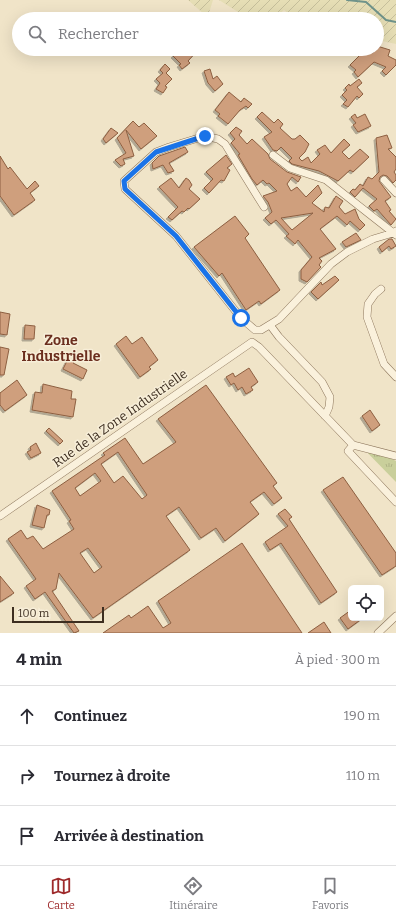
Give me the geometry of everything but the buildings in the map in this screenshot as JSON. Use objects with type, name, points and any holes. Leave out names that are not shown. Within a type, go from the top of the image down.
[{"type":"street","points":[[264,207],[225,144],[218,138],[205,136],[156,152],[124,181],[125,189],[176,236],[241,318],[255,330],[261,330],[270,325],[293,305],[331,264],[347,252],[373,239],[395,233]]},
{"type":"street","points":[[273,155],[290,168],[326,180],[395,233]]},
{"type":"street","points":[[384,180],[396,193]]},
{"type":"street","points":[[381,289],[375,294],[368,304],[367,317],[384,364],[396,377]]},
{"type":"street","points":[[270,325],[279,337],[322,382],[330,397],[329,407],[325,416],[353,445],[396,456]]},
{"type":"street","name":"Rue de la Zone Industrielle","points":[[0,516],[253,342],[325,416]]},
{"type":"street","points":[[353,445],[348,451],[396,502]]},
{"type":"street","points":[[378,633],[396,616]]},
{"type":"shaded area","points":[[188,0],[213,0],[209,12],[202,12]]},
{"type":"shaded area","points":[[219,0],[396,0],[396,44],[384,41],[384,12],[286,12],[284,10],[282,12],[238,12]]},
{"type":"green space","points":[[357,442],[396,461],[396,482]]},
{"type":"waterway","points":[[347,0],[366,2],[377,12]]},
{"type":"waterway","points":[[384,18],[396,22]]},
{"type":"district","name":"Zone Industrielle","points":[[61,348]]},
{"type":"route","points":[[205,136],[156,152],[131,173],[124,181],[125,189],[135,200],[176,236],[241,318]]}]
